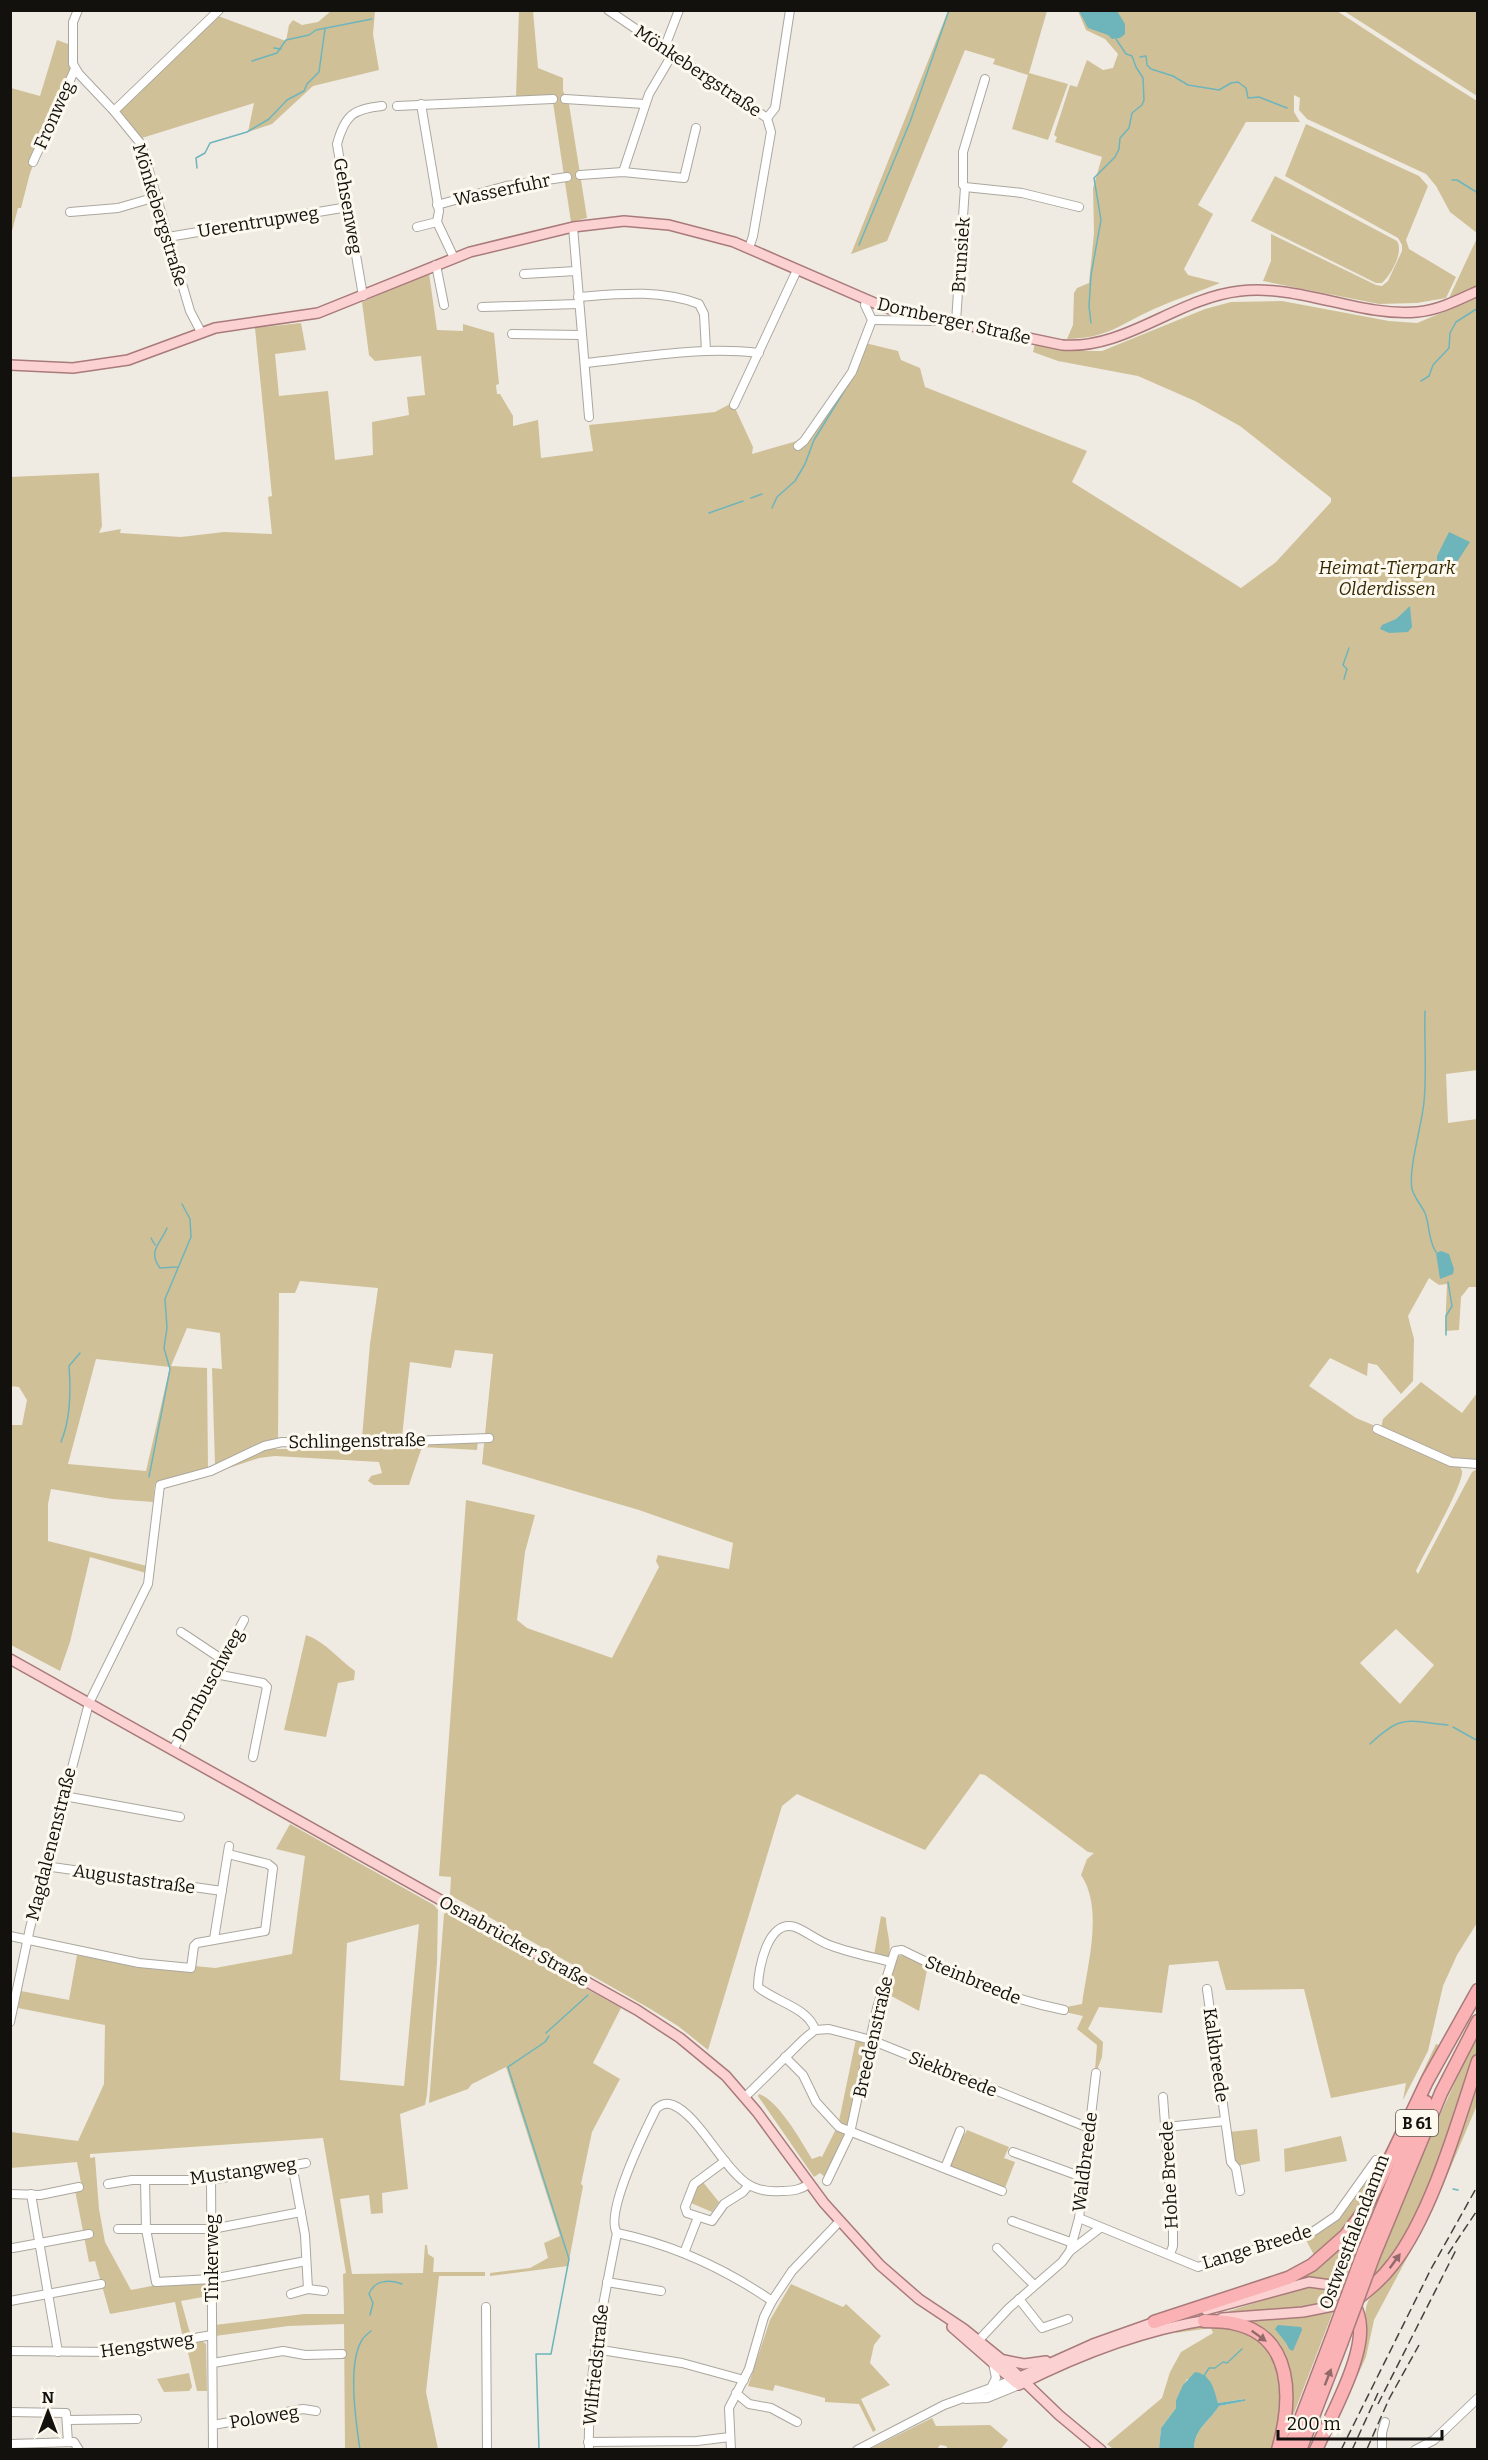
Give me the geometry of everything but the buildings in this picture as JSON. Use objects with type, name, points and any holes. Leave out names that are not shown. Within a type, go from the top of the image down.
[{"type":"highway","points":[[1154,2322],[1278,2282],[1300,2272],[1323,2256],[1356,2223],[1378,2184],[1449,2039],[1478,1990]]},
{"type":"highway","name":"Ostwestfalendamm","points":[[1300,2450],[1336,2342],[1434,2085],[1478,1999]]},
{"type":"highway","name":"Ostwestfalendamm","points":[[1369,2253],[1441,2094],[1478,2021]]},
{"type":"highway","points":[[1316,2450],[1356,2355],[1360,2328],[1359,2316],[1353,2302],[1389,2270],[1414,2228],[1452,2139],[1478,2061]]},
{"type":"highway","points":[[1204,2321],[1232,2323],[1245,2327],[1267,2342],[1280,2359],[1287,2380],[1288,2394],[1285,2423],[1278,2450]]},
{"type":"highway","name":"Ostwestfalendamm","points":[[1289,2450],[1336,2342]]},
{"type":"main road","name":"Dornberger Straße","points":[[10,365],[73,368],[111,364],[149,354],[201,332],[236,324],[310,316],[436,264],[512,241],[573,227],[624,221],[658,223],[713,236],[749,248],[893,310],[1062,345],[1084,346],[1113,338],[1201,300],[1242,291],[1277,291],[1403,312],[1434,309],[1478,291]]},
{"type":"main road","name":"Osnabrücker Straße","points":[[10,1659],[637,2010],[695,2049],[745,2097],[839,2222],[889,2274],[997,2360]]},
{"type":"main road","points":[[1019,2381],[1061,2358],[1124,2332],[1154,2322],[1244,2302],[1309,2282],[1331,2285],[1340,2289],[1353,2302]]},
{"type":"main road","points":[[1019,2381],[1145,2334],[1204,2321],[1303,2312],[1353,2302]]},
{"type":"main road","name":"Osnabrücker Straße","points":[[942,2316],[978,2341],[1019,2381],[1101,2450]]},
{"type":"main road","points":[[997,2360],[1027,2364],[1061,2358]]},
{"type":"main road","points":[[1046,2400],[1040,2384],[1043,2376],[1050,2370]]},
{"type":"main road","name":"Osnabrücker Straße","points":[[1019,2381],[1046,2400],[1059,2415]]},
{"type":"street","points":[[75,69],[73,22],[78,10]]},
{"type":"street","points":[[114,111],[219,10]]},
{"type":"street","name":"Mönkebergstraße","points":[[608,10],[767,118],[771,132],[749,248]]},
{"type":"street","points":[[664,49],[680,10]]},
{"type":"street","points":[[767,118],[775,108],[790,10]]},
{"type":"street","points":[[624,172],[649,94],[672,55]]},
{"type":"street","name":"Mönkebergstraße","points":[[75,69],[141,144],[190,311],[201,332]]},
{"type":"street","name":"Fronweg","points":[[33,162],[75,69]]},
{"type":"street","name":"Brunsiek","points":[[956,322],[965,187],[963,185],[963,152],[985,79]]},
{"type":"street","points":[[397,106],[553,99]]},
{"type":"street","points":[[565,99],[645,104]]},
{"type":"street","name":"Wasserfuhr","points":[[421,104],[437,205],[437,222],[454,258]]},
{"type":"street","name":"Gehsenweg","points":[[363,296],[338,153],[341,130],[354,113],[361,109],[382,106]]},
{"type":"street","points":[[580,175],[624,172],[684,178],[696,128]]},
{"type":"street","name":"Wasserfuhr","points":[[437,205],[506,186],[567,177]]},
{"type":"street","points":[[965,187],[1022,194],[1078,207]]},
{"type":"street","points":[[70,212],[118,208],[156,197]]},
{"type":"street","name":"Uerentrupweg","points":[[168,237],[348,207]]},
{"type":"street","name":"Wasserfuhr","points":[[417,227],[437,222]]},
{"type":"street","points":[[573,227],[589,417]]},
{"type":"street","points":[[436,264],[444,304]]},
{"type":"street","points":[[524,274],[576,270]]},
{"type":"street","points":[[734,405],[796,270]]},
{"type":"street","points":[[482,307],[640,293],[670,296],[699,304],[704,314],[706,351]]},
{"type":"street","points":[[798,446],[804,441],[852,372],[872,320],[865,305],[866,300]]},
{"type":"street","points":[[872,320],[934,322],[940,319]]},
{"type":"street","points":[[512,334],[581,335]]},
{"type":"street","points":[[585,363],[706,351],[732,350],[759,353]]},
{"type":"street","points":[[1377,1429],[1451,1462],[1478,1464]]},
{"type":"street","name":"Schlingenstraße","points":[[160,1485],[211,1471],[264,1446],[282,1442],[360,1443],[489,1438]]},
{"type":"street","name":"Magdalenenstraße","points":[[10,2022],[45,1866],[89,1703],[148,1584],[160,1485]]},
{"type":"street","name":"Dornbuschweg","points":[[173,1750],[244,1620]]},
{"type":"street","points":[[182,1632],[223,1660]]},
{"type":"street","points":[[215,1674],[263,1683],[267,1687],[253,1757]]},
{"type":"street","points":[[64,1796],[180,1817]]},
{"type":"street","name":"Augustastraße","points":[[229,1850],[268,1864],[273,1868],[265,1931],[214,1939],[222,1891],[229,1850]]},
{"type":"street","name":"Augustastraße","points":[[45,1866],[222,1891]]},
{"type":"street","name":"Breedenstraße","points":[[815,2030],[809,2019],[758,1987],[762,1959],[768,1943],[774,1933],[788,1926],[831,1946],[891,1962],[850,2133],[827,2181]]},
{"type":"street","points":[[10,1936],[148,1964],[191,1968],[194,1946],[214,1939]]},
{"type":"street","name":"Steinbreede","points":[[891,1962],[895,1951],[903,1950],[962,1979],[1023,2002],[1064,2010]]},
{"type":"street","name":"Kalkbreede","points":[[1207,1989],[1225,2121],[1232,2162],[1236,2168],[1240,2190]]},
{"type":"street","name":"Siekbreede","points":[[815,2030],[829,2029],[871,2040],[1089,2128]]},
{"type":"street","points":[[745,2097],[815,2030]]},
{"type":"street","points":[[785,2057],[803,2075],[811,2095],[839,2127],[1002,2191]]},
{"type":"street","name":"Waldbreede","points":[[978,2341],[1019,2299],[1062,2262],[1072,2247],[1078,2218],[1095,2073]]},
{"type":"street","name":"Hohe Breede","points":[[1163,2097],[1173,2232],[1173,2246],[1170,2254]]},
{"type":"street","name":"Wilfriedstraße","points":[[589,2446],[589,2402],[595,2349],[617,2233],[613,2223],[628,2170],[656,2109],[660,2105],[672,2104],[682,2111],[725,2161],[749,2184]]},
{"type":"street","name":"Kalkbreede","points":[[1167,2127],[1225,2121]]},
{"type":"street","points":[[945,2168],[960,2131]]},
{"type":"street","points":[[1013,2152],[1083,2177]]},
{"type":"street","name":"Lange Breede","points":[[1078,2218],[1198,2267],[1314,2231],[1336,2216],[1376,2160]]},
{"type":"street","points":[[725,2161],[692,2187],[685,2207],[687,2213],[712,2220],[724,2204],[743,2192],[749,2184],[776,2191],[799,2190],[809,2184]]},
{"type":"street","name":"Mustangweg","points":[[108,2184],[145,2180],[211,2180],[306,2163]]},
{"type":"street","points":[[292,2164],[301,2212],[308,2289]]},
{"type":"street","points":[[145,2180],[146,2229],[156,2282],[212,2279],[306,2261]]},
{"type":"street","name":"Tinkerweg","points":[[211,2180],[213,2450]]},
{"type":"street","points":[[10,2194],[31,2194],[79,2187]]},
{"type":"street","points":[[31,2194],[58,2352]]},
{"type":"street","points":[[118,2229],[212,2229],[301,2212]]},
{"type":"street","points":[[684,2253],[698,2217]]},
{"type":"street","points":[[1012,2221],[1072,2247]]},
{"type":"street","points":[[731,2450],[729,2408],[744,2380],[764,2317],[792,2271],[839,2222]]},
{"type":"street","name":"Waldbreede","points":[[1072,2247],[1100,2228]]},
{"type":"street","points":[[617,2233],[646,2239],[684,2253],[729,2273],[772,2301]]},
{"type":"street","points":[[13,2248],[88,2234]]},
{"type":"street","points":[[997,2247],[1034,2285]]},
{"type":"street","name":"Wilfriedstraße","points":[[607,2282],[661,2291]]},
{"type":"street","points":[[10,2301],[101,2284]]},
{"type":"street","points":[[291,2294],[308,2289],[324,2291]]},
{"type":"street","points":[[1019,2299],[1042,2328],[1068,2319]]},
{"type":"street","points":[[486,2307],[487,2450]]},
{"type":"street","name":"Hengstweg","points":[[10,2351],[114,2352],[212,2336]]},
{"type":"street","points":[[595,2349],[682,2362],[744,2380]]},
{"type":"street","points":[[213,2363],[283,2351],[305,2355],[342,2354]]},
{"type":"street","points":[[990,2389],[996,2378],[997,2360]]},
{"type":"street","points":[[857,2450],[944,2405],[1019,2381]]},
{"type":"street","points":[[962,2399],[987,2398],[1019,2381]]},
{"type":"street","points":[[736,2393],[749,2404],[771,2408],[797,2422]]},
{"type":"street","points":[[1418,2449],[1434,2440],[1478,2398]]},
{"type":"street","name":"Poloweg","points":[[213,2425],[303,2409],[316,2411]]},
{"type":"street","points":[[10,2412],[62,2411],[66,2413],[75,2445],[14,2446]]},
{"type":"street","points":[[68,2420],[137,2419]]},
{"type":"street","points":[[1382,2450],[1382,2433],[1385,2422]]},
{"type":"street","points":[[589,2446],[647,2445],[730,2437]]},
{"type":"green space","points":[[331,11],[375,11],[373,34],[379,70],[313,86],[272,124],[248,132],[254,103],[142,138],[121,112],[121,109],[218,16],[286,41],[289,25],[293,20],[302,25],[318,22]]},
{"type":"green space","points":[[519,11],[533,11],[538,68],[563,78],[563,91],[569,104],[587,218],[571,222],[552,96],[516,96]]},
{"type":"green space","points":[[948,11],[1047,11],[1029,73],[1068,84],[1048,140],[1012,129],[1028,75],[993,64],[995,59],[965,50],[887,241],[851,254]]},
{"type":"green space","points":[[1078,11],[1337,11],[1477,101],[1477,233],[1450,212],[1436,186],[1426,174],[1307,119],[1299,110],[1300,98],[1294,95],[1294,112],[1300,122],[1246,122],[1198,205],[1213,214],[1184,269],[1188,275],[1220,283],[1162,305],[1113,330],[1093,336],[1067,339],[1073,325],[1074,293],[1077,288],[1089,283],[1094,233],[1093,188],[1102,157],[1055,142],[1057,137],[1054,135],[1070,85],[1077,87],[1087,60],[1103,70],[1113,68],[1118,54],[1105,39],[1086,30]]},
{"type":"green space","points":[[1344,11],[1477,11],[1477,96]]},
{"type":"green space","points":[[57,40],[68,44],[68,62],[71,71],[30,173],[11,235],[11,88],[40,96]]},
{"type":"green space","points":[[1306,124],[1419,176],[1428,186],[1406,240],[1409,249],[1456,277],[1446,298],[1417,303],[1379,304],[1263,281],[1271,261],[1271,234],[1382,286],[1388,281],[1402,251],[1398,238],[1285,176]]},
{"type":"green space","points":[[1275,176],[1397,241],[1398,257],[1393,269],[1382,283],[1376,283],[1251,221]]},
{"type":"green space","points":[[1477,238],[1477,286],[1449,298]]},
{"type":"green space","name":"Heimat-Tierpark Olderdissen","points":[[429,273],[437,330],[463,331],[463,324],[494,333],[499,384],[496,385],[497,394],[500,394],[513,416],[513,426],[538,420],[541,458],[593,451],[589,425],[715,412],[730,404],[735,408],[753,447],[752,454],[804,439],[817,427],[865,343],[898,351],[901,360],[920,368],[925,387],[1087,451],[1072,482],[1241,588],[1276,562],[1331,502],[1331,498],[1240,426],[1195,401],[1138,376],[1058,361],[1033,352],[1035,343],[1066,351],[1102,351],[1205,309],[1231,302],[1282,301],[1389,321],[1417,323],[1477,298],[1478,1070],[1446,1074],[1448,1123],[1477,1119],[1477,1287],[1469,1287],[1461,1297],[1459,1330],[1445,1331],[1447,1284],[1439,1285],[1429,1278],[1408,1316],[1414,1339],[1413,1381],[1401,1394],[1377,1365],[1368,1363],[1367,1376],[1330,1358],[1309,1386],[1356,1418],[1373,1425],[1372,1431],[1460,1467],[1462,1471],[1457,1490],[1416,1571],[1418,1574],[1472,1472],[1477,1469],[1477,1923],[1457,1955],[1443,1986],[1428,2051],[1403,2100],[1406,2083],[1331,2098],[1304,1989],[1226,1990],[1218,1961],[1169,1965],[1162,2013],[1099,2007],[1088,2029],[1103,2042],[1102,2057],[1095,2070],[1097,2045],[1077,2029],[1083,2016],[1065,2012],[1066,2007],[1082,2004],[1093,1921],[1092,1904],[1081,1875],[1087,1859],[1094,1853],[1088,1852],[985,1775],[980,1774],[925,1850],[797,1794],[782,1806],[708,2050],[678,2026],[647,2007],[450,1895],[451,1877],[439,1876],[466,1500],[535,1515],[525,1552],[517,1620],[527,1628],[612,1658],[659,1567],[656,1561],[658,1555],[729,1569],[733,1543],[639,1510],[482,1464],[493,1354],[455,1350],[451,1368],[410,1362],[402,1437],[362,1438],[370,1344],[378,1288],[300,1281],[295,1293],[279,1293],[278,1438],[215,1465],[212,1368],[222,1369],[220,1333],[187,1328],[171,1366],[207,1368],[208,1468],[158,1481],[155,1483],[153,1502],[112,1499],[51,1489],[48,1504],[48,1541],[147,1566],[146,1573],[90,1557],[70,1642],[60,1671],[11,1645],[11,1425],[22,1425],[27,1400],[19,1387],[10,1386],[10,477],[99,473],[102,526],[99,533],[121,529],[120,533],[181,537],[224,532],[272,534],[268,497],[272,496],[255,328],[301,323],[306,350],[275,354],[279,396],[328,391],[335,460],[373,455],[372,422],[409,415],[407,397],[425,395],[421,356],[375,361],[369,355],[362,302]],"holes":[[[96,1359],[170,1367],[146,1471],[68,1464]],[[1396,1629],[1434,1665],[1400,1704],[1360,1663]]]},
{"type":"green space","points":[[1421,1382],[1462,1413],[1477,1393],[1477,1462],[1452,1459],[1381,1428],[1383,1419]]},
{"type":"green space","points":[[478,1440],[477,1450],[422,1447],[409,1485],[374,1485],[368,1481],[371,1476],[382,1473],[379,1462],[275,1456],[259,1458],[195,1479],[273,1446],[276,1449],[332,1449],[333,1445]]},
{"type":"green space","points":[[306,1635],[326,1646],[355,1671],[354,1680],[338,1683],[326,1737],[284,1730]]},
{"type":"green space","points":[[290,1824],[434,1905],[438,1910],[437,1962],[425,2105],[400,2114],[408,2189],[382,2193],[383,2213],[371,2214],[369,2195],[340,2199],[352,2274],[423,2273],[425,2245],[427,2245],[428,2254],[434,2258],[433,2272],[485,2272],[485,2276],[439,2276],[426,2392],[438,2449],[345,2449],[344,2324],[288,2326],[215,2336],[215,2325],[304,2314],[344,2314],[343,2274],[346,2273],[323,2138],[90,2154],[90,2158],[95,2157],[99,2209],[105,2242],[131,2290],[172,2282],[208,2282],[208,2296],[181,2301],[190,2333],[182,2334],[175,2302],[110,2314],[95,2261],[89,2262],[75,2190],[82,2188],[77,2162],[11,2168],[11,2132],[78,2141],[104,2084],[105,2025],[18,2008],[21,1991],[69,2000],[77,1955],[152,1969],[194,1972],[195,1966],[215,1968],[292,1954],[305,1856],[276,1849]],"holes":[[[419,1924],[404,2086],[340,2080],[347,1943]]]},
{"type":"green space","points":[[447,1912],[621,2008],[593,2063],[620,2079],[592,2132],[568,2266],[490,2276],[490,2273],[530,2268],[548,2258],[544,2243],[560,2236],[506,2067],[472,2084],[468,2089],[429,2103],[444,1914]]},
{"type":"green space","points":[[881,1916],[886,1918],[890,1944],[888,1958],[874,1955]]},
{"type":"green space","points":[[905,1955],[928,1965],[919,2011],[884,1992],[894,1960],[898,1956]]},
{"type":"green space","points":[[1477,2036],[1477,2054],[1448,2142],[1422,2206],[1402,2241],[1371,2282],[1421,2158]]},
{"type":"green space","points":[[856,2039],[867,2043],[849,2127],[839,2121]]},
{"type":"green space","points":[[1436,2044],[1441,2046],[1358,2210],[1338,2236],[1314,2255],[1305,2238],[1328,2225],[1367,2181],[1399,2125]]},
{"type":"green space","points":[[1477,2085],[1477,2105],[1433,2209],[1374,2320],[1366,2357],[1324,2449],[1320,2450],[1366,2331],[1365,2317],[1369,2300],[1397,2270],[1410,2250],[1447,2165]]},
{"type":"green space","points":[[759,2094],[767,2098],[782,2113],[812,2159],[822,2157],[836,2129],[846,2135],[825,2177],[820,2173],[814,2177],[758,2096]]},
{"type":"green space","points":[[1257,2129],[1260,2161],[1237,2166],[1233,2161],[1229,2132]]},
{"type":"green space","points":[[967,2130],[1009,2147],[1004,2158],[1015,2162],[1005,2188],[950,2167],[949,2163],[962,2135]]},
{"type":"green space","points":[[1341,2136],[1347,2161],[1285,2172],[1284,2149]]},
{"type":"green space","points":[[702,2181],[719,2202],[712,2212],[691,2203]]},
{"type":"green space","points":[[1375,2202],[1342,2287],[1333,2283],[1299,2280],[1297,2277]]},
{"type":"green space","points":[[791,2284],[843,2307],[846,2304],[881,2336],[874,2345],[870,2363],[890,2385],[861,2399],[876,2430],[873,2432],[859,2404],[825,2402],[825,2398],[775,2385],[773,2391],[748,2386],[770,2320]]},
{"type":"green space","points":[[1309,2286],[1329,2288],[1339,2295],[1337,2301],[1306,2307],[1230,2313],[1229,2311]]},
{"type":"green space","points":[[1334,2309],[1286,2434],[1288,2368],[1237,2320]]},
{"type":"green space","points":[[1205,2325],[1252,2332],[1277,2359],[1282,2385],[1278,2427],[1272,2449],[1194,2449],[1196,2436],[1219,2406],[1245,2401],[1244,2399],[1218,2403],[1208,2378],[1187,2379],[1176,2400],[1176,2408],[1161,2428],[1159,2449],[1113,2449],[1107,2444],[1162,2398],[1170,2372],[1181,2352],[1213,2333],[1211,2328],[1175,2333],[1178,2330]]},
{"type":"green space","points":[[202,2341],[206,2344],[207,2391],[197,2391],[187,2348],[188,2344]]},
{"type":"green space","points":[[189,2373],[192,2387],[189,2391],[164,2392],[157,2379]]},
{"type":"green space","points":[[932,2418],[936,2426],[990,2425],[1008,2440],[1001,2449],[948,2449],[940,2445],[937,2449],[870,2449]]},
{"type":"water","points":[[1079,11],[1117,11],[1125,24],[1125,34],[1120,38],[1112,39],[1108,35],[1088,28]]},
{"type":"water","points":[[1449,532],[1470,542],[1453,568],[1437,576],[1437,556]]},
{"type":"water","points":[[1410,606],[1412,627],[1408,632],[1389,633],[1380,629],[1382,625],[1396,619]]},
{"type":"water","points":[[1441,1251],[1449,1254],[1454,1269],[1453,1274],[1440,1279],[1436,1253]]},
{"type":"water","points":[[1278,2325],[1301,2327],[1302,2330],[1293,2351],[1289,2349],[1275,2329]]},
{"type":"water","points":[[1195,2372],[1208,2379],[1218,2403],[1245,2399],[1245,2401],[1219,2406],[1196,2436],[1194,2449],[1159,2449],[1161,2428],[1176,2408],[1176,2400],[1183,2385]]},
{"type":"waterway","points":[[859,245],[910,122],[949,10]]},
{"type":"waterway","points":[[252,61],[277,53],[286,40],[309,35],[316,30],[372,19]]},
{"type":"waterway","points":[[197,168],[196,158],[205,153],[210,143],[247,132],[269,119],[287,100],[304,91],[307,84],[319,72],[325,29]]},
{"type":"waterway","points":[[1091,323],[1089,306],[1091,275],[1101,220],[1094,178],[1115,157],[1119,149],[1120,138],[1129,128],[1132,113],[1142,105],[1144,100],[1143,78],[1132,56],[1126,54],[1116,39]]},
{"type":"waterway","points":[[274,48],[281,49]]},
{"type":"waterway","points":[[1140,57],[1146,56],[1147,65],[1151,69],[1173,76],[1188,85],[1219,90],[1238,82],[1246,88],[1248,98],[1259,97],[1287,108]]},
{"type":"waterway","points":[[1452,180],[1457,180],[1478,193]]},
{"type":"waterway","points":[[1421,381],[1429,376],[1433,365],[1449,348],[1450,333],[1456,322],[1478,308]]},
{"type":"waterway","points":[[772,508],[777,497],[795,481],[805,464],[814,440],[854,375]]},
{"type":"waterway","points":[[751,498],[762,494]]},
{"type":"waterway","points":[[709,513],[743,501]]},
{"type":"waterway","points":[[1344,679],[1347,669],[1343,665],[1349,648]]},
{"type":"waterway","points":[[1425,1011],[1424,1102],[1411,1180],[1413,1192],[1425,1213],[1436,1252]]},
{"type":"waterway","points":[[149,1477],[170,1369],[164,1348],[167,1328],[165,1299],[191,1237],[190,1219],[182,1204]]},
{"type":"waterway","points":[[167,1228],[156,1247],[156,1262],[160,1268],[177,1267]]},
{"type":"waterway","points":[[151,1238],[155,1245]]},
{"type":"waterway","points":[[1446,1335],[1446,1316],[1452,1306],[1448,1282]]},
{"type":"waterway","points":[[61,1442],[70,1404],[69,1366],[80,1353]]},
{"type":"waterway","points":[[1370,1744],[1390,1728],[1405,1722],[1448,1725]]},
{"type":"waterway","points":[[1453,1727],[1478,1741]]},
{"type":"waterway","points":[[546,2033],[588,1995]]},
{"type":"waterway","points":[[539,2450],[536,2354],[551,2354],[569,2259],[508,2067],[545,2042],[549,2036]]},
{"type":"waterway","points":[[1453,2189],[1458,2190]]},
{"type":"waterway","points":[[370,2315],[373,2303],[369,2294],[371,2289],[378,2283],[388,2281],[402,2284]]},
{"type":"waterway","points":[[360,2450],[354,2394],[355,2363],[357,2350],[362,2340],[371,2331]]},
{"type":"waterway","points":[[1204,2376],[1209,2368],[1215,2368],[1223,2362],[1227,2363],[1242,2349]]},
{"type":"railway","points":[[1341,2450],[1431,2269],[1478,2185]]},
{"type":"railway","points":[[1448,2254],[1478,2209]]},
{"type":"railway","points":[[1378,2404],[1457,2248]]},
{"type":"railway","points":[[1367,2449],[1389,2399],[1419,2345]]},
{"type":"railway","points":[[1352,2450],[1378,2393]]}]
